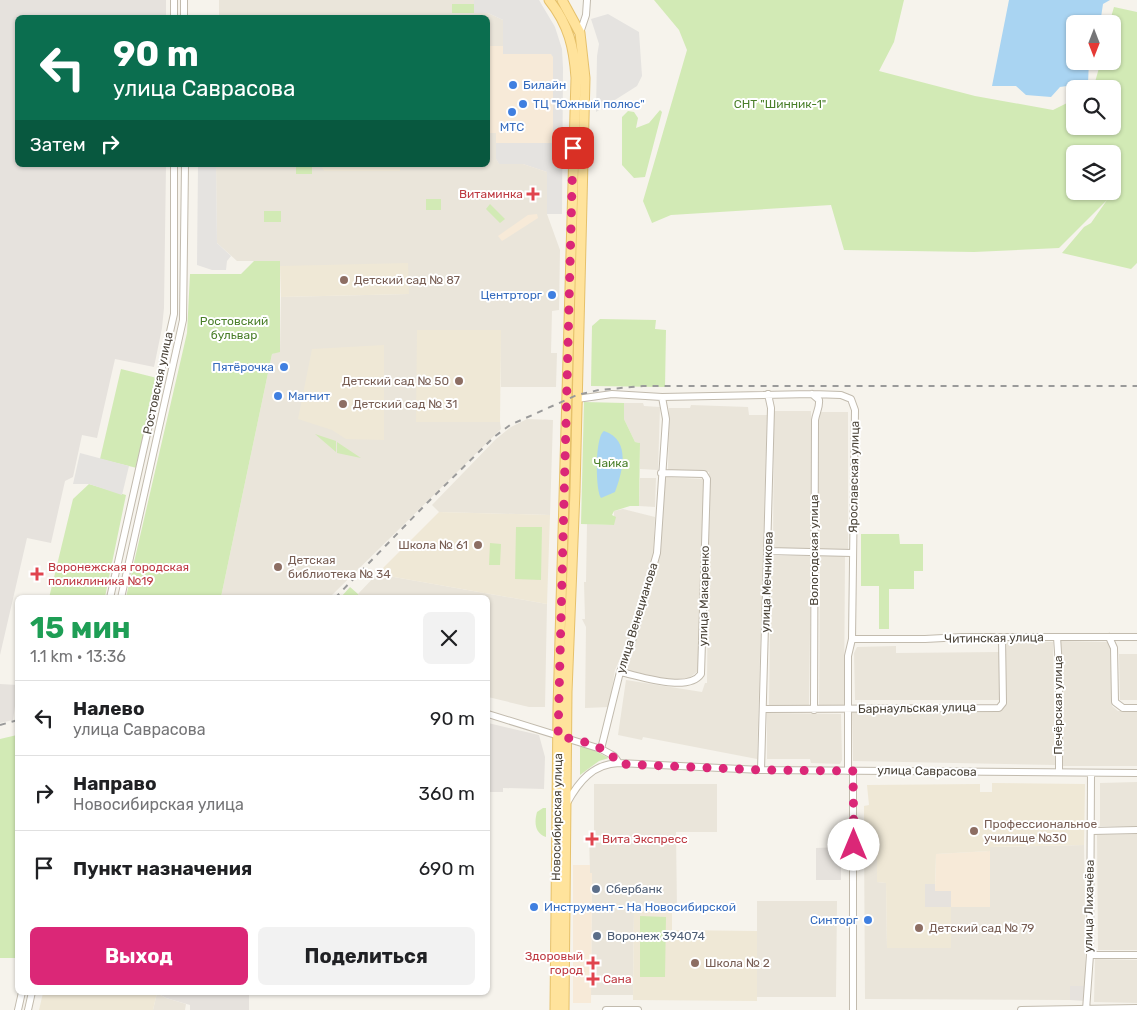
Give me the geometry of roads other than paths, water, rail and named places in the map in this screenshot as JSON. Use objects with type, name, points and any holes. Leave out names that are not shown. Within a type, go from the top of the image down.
[{"type":"main road","name":"Новосибирская улица","points":[[549,0],[563,20],[570,35],[576,78],[563,737],[555,1010]]},
{"type":"main road","name":"Новосибирская улица","points":[[562,0],[580,33],[585,78],[577,399],[563,737],[567,804],[564,1010]]},
{"type":"street","points":[[174,0],[174,15]]},
{"type":"street","points":[[184,0],[184,15]]},
{"type":"street","name":"Новосибирская улица","points":[[580,33],[586,15],[587,0]]},
{"type":"street","name":"Ростовская улица","points":[[111,595],[174,314],[174,167]]},
{"type":"street","name":"Ростовская улица","points":[[122,595],[183,314],[185,167]]},
{"type":"street","points":[[174,314],[183,314]]},
{"type":"street","name":"Ярославская улица","points":[[577,399],[612,394],[662,397],[812,394],[841,396],[851,400],[855,410],[852,639],[848,656],[848,710],[851,771],[853,1010]]},
{"type":"street","name":"улица Мечникова","points":[[761,770],[771,408],[768,394]]},
{"type":"street","name":"Вологодская улица","points":[[812,394],[819,400],[820,404],[816,410],[815,420],[814,710]]},
{"type":"street","name":"улица Венецианова","points":[[601,749],[620,672],[632,641],[657,553],[666,419],[662,397]]},
{"type":"street","name":"улица Макаренко","points":[[620,672],[669,682],[690,683],[697,680],[702,674],[707,479],[704,474],[661,473]]},
{"type":"street","points":[[768,551],[852,553]]},
{"type":"street","name":"Барнаульская улица","points":[[762,709],[999,708],[1003,703],[1002,637]]},
{"type":"street","name":"Печёрская улица","points":[[1057,637],[1059,667],[1059,772]]},
{"type":"street","points":[[1109,637],[1114,648],[1114,702],[1122,708],[1137,708]]},
{"type":"street","name":"Читинская улица","points":[[852,639],[1137,637]]},
{"type":"street","points":[[490,715],[601,749],[614,756],[619,764]]},
{"type":"street","name":"улица Саврасова","points":[[567,804],[577,786],[586,776],[598,768],[619,764],[761,770],[1137,773]]},
{"type":"street","name":"улица Лихачёва","points":[[1087,1009],[1090,955],[1091,773]]},
{"type":"street","points":[[1092,831],[1137,830]]},
{"type":"street","points":[[1090,955],[1137,955]]},
{"type":"street","points":[[18,1010],[21,995]]},
{"type":"street","points":[[28,1010],[31,995]]},
{"type":"street","points":[[1020,1010],[1137,1008]]},
{"type":"street","points":[[606,1010],[638,1010]]},
{"type":"water","points":[[1009,0],[1110,0],[1103,4],[1101,15],[1066,15],[1066,70],[1089,70],[1088,80],[1066,80],[1066,86],[1060,87],[1051,97],[1026,95],[1016,86],[992,86]]},
{"type":"water","points":[[604,431],[613,435],[618,441],[623,457],[615,492],[601,498],[598,485],[597,463],[599,442]]},
{"type":"railway","points":[[338,595],[494,437],[510,425],[577,395],[599,390],[643,386],[1137,386]]},
{"type":"railway","points":[[0,725],[15,721]]},
{"type":"place","name":"Билайн","points":[[513,85]]},
{"type":"place","name":"ТЦ \"Южный полюс\"","points":[[523,104]]},
{"type":"place","name":"МТС","points":[[512,112]]},
{"type":"place","name":"Витаминка","points":[[533,194]]},
{"type":"place","name":"Детский сад № 87","points":[[344,280]]},
{"type":"place","name":"Центрторг","points":[[552,295]]},
{"type":"place","name":"Пятёрочка","points":[[284,367]]},
{"type":"place","name":"Детский сад № 50","points":[[459,381]]},
{"type":"place","name":"Магнит","points":[[278,396]]},
{"type":"place","name":"Детский сад № 31","points":[[343,404]]},
{"type":"place","name":"Школа № 61","points":[[478,545]]},
{"type":"place","name":"Детская библиотека № 34","points":[[278,567]]},
{"type":"place","name":"Воронежская городская поликлиника №19","points":[[37,574]]},
{"type":"place","name":"Профессиональное училище №30","points":[[974,831]]},
{"type":"place","name":"Вита Экспресс","points":[[592,839]]},
{"type":"place","name":"Сбербанк","points":[[596,889]]},
{"type":"place","name":"Инструмент - На Новосибирской","points":[[534,907]]},
{"type":"place","name":"Синторг","points":[[868,920]]},
{"type":"place","name":"Детский сад № 79","points":[[919,928]]},
{"type":"place","name":"Воронеж 394074","points":[[597,936]]},
{"type":"place","name":"Здоровый город","points":[[593,963]]},
{"type":"place","name":"Школа № 2","points":[[695,963]]},
{"type":"place","name":"Сана","points":[[593,979]]},
{"type":"park label","name":"СНТ \"Шинник-1\"","points":[[780,104]]},
{"type":"park label","name":"Ростовский бульвар","points":[[234,328]]},
{"type":"park label","name":"Чайка","points":[[611,463]]}]
